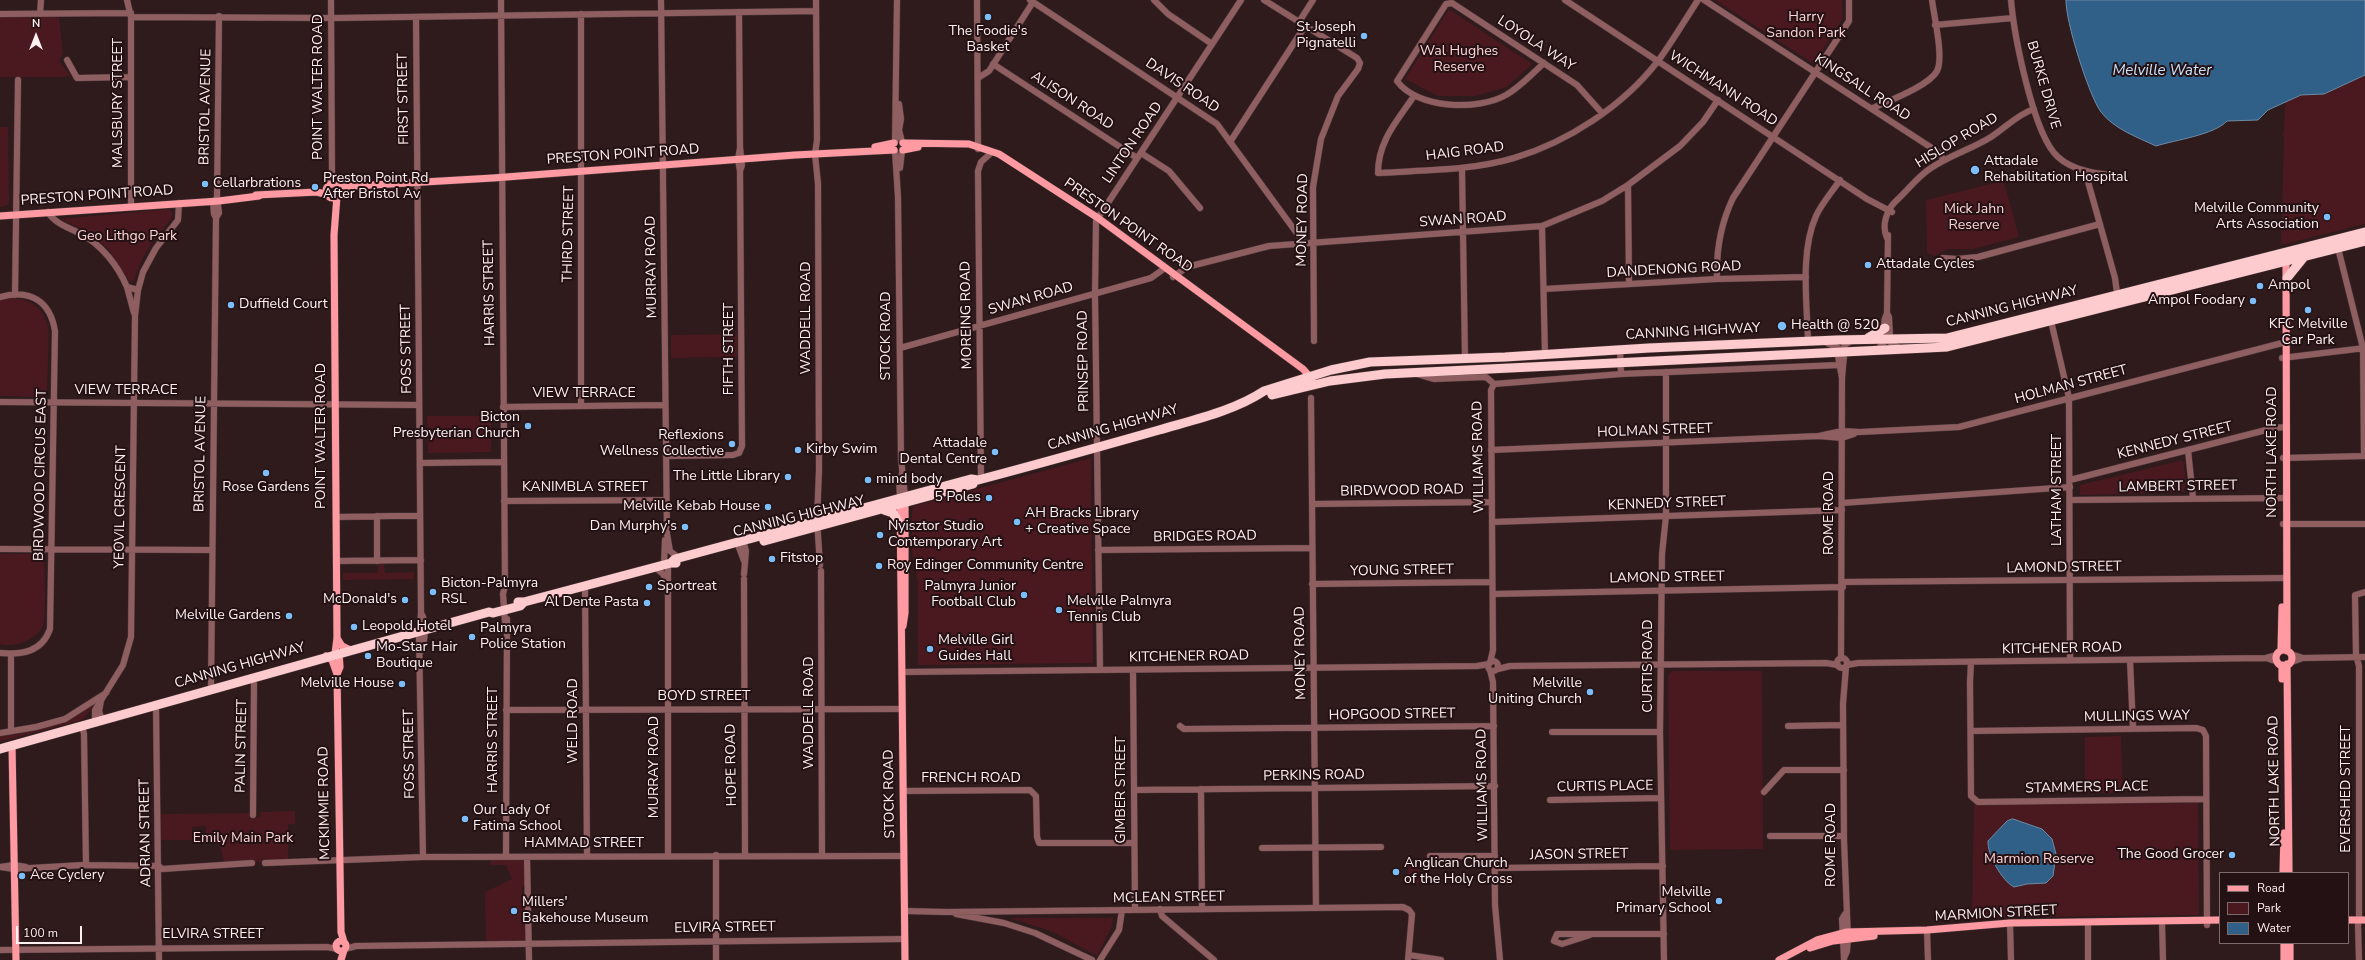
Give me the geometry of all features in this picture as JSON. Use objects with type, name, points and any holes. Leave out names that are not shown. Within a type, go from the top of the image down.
[{"type":"highway","name":"CANNING HIGHWAY","points":[[1309,381],[1413,373],[1906,350],[1962,344],[2113,306],[2365,232]]},
{"type":"highway","name":"CANNING HIGHWAY","points":[[665,564],[679,563],[820,522],[902,501],[970,479],[980,480],[1097,448],[1175,425],[1255,397],[1266,397],[1349,365],[1382,361],[1465,359],[1620,349],[1821,340],[1931,339],[1962,335],[2119,295],[2284,257],[2304,256],[2365,241]]},
{"type":"highway","points":[[2287,278],[2304,256]]},
{"type":"highway","points":[[1865,339],[1885,328]]},
{"type":"highway","points":[[1349,365],[1352,377]]},
{"type":"highway","name":"CANNING HIGHWAY","points":[[820,522],[884,510],[902,501]]},
{"type":"highway","points":[[884,510],[893,512],[900,525]]},
{"type":"highway","name":"CANNING HIGHWAY","points":[[7,747],[333,654],[489,612],[493,613],[505,608],[520,606],[524,602],[665,564],[679,558],[741,544]]},
{"type":"main road","name":"PRESTON POINT ROAD","points":[[0,216],[179,203],[216,198],[376,188],[388,189],[453,180],[964,143],[999,154],[1097,219],[1298,370],[1309,381]]},
{"type":"main road","name":"PRESTON POINT ROAD","points":[[978,148],[1006,162],[1097,219]]},
{"type":"main road","name":"POINT WALTER ROAD","points":[[333,191],[337,638],[333,654]]},
{"type":"main road","name":"NORTH LAKE ROAD","points":[[2284,257],[2287,278],[2284,343]]},
{"type":"main road","name":"NORTH LAKE ROAD","points":[[2283,872],[2285,578],[2284,257]]},
{"type":"main road","name":"STOCK ROAD","points":[[902,501],[900,525],[900,618],[902,629],[905,960]]},
{"type":"main road","name":"STOCK ROAD","points":[[902,501],[906,613],[902,629]]},
{"type":"main road","points":[[337,638],[342,646],[350,650]]},
{"type":"main road","name":"MCKIMMIE ROAD","points":[[333,654],[340,667],[337,674]]},
{"type":"main road","name":"MCKIMMIE ROAD","points":[[333,654],[332,660],[337,674],[341,946]]},
{"type":"main road","name":"NORTH LAKE ROAD","points":[[2284,658],[2289,872]]},
{"type":"main road","points":[[7,747],[14,950],[16,960]]},
{"type":"main road","name":"MARMION STREET","points":[[2207,923],[2219,920]]},
{"type":"main road","points":[[2349,920],[2362,922]]},
{"type":"main road","points":[[2349,924],[2362,922]]},
{"type":"main road","name":"MARMION STREET","points":[[1779,960],[1817,940],[1845,935],[1927,932],[2010,925],[2162,923],[2207,923],[2219,925]]},
{"type":"main road","name":"MARMION STREET","points":[[1787,960],[1818,945],[1845,935]]},
{"type":"main road","points":[[2284,944],[2284,960]]},
{"type":"main road","points":[[2290,944],[2290,960]]},
{"type":"main road","points":[[12,960],[14,950]]},
{"type":"street","points":[[40,14],[41,0]]},
{"type":"street","name":"MALSBURY STREET","points":[[127,0],[131,15],[130,206]]},
{"type":"street","name":"POINT WALTER ROAD","points":[[331,0],[333,191]]},
{"type":"street","name":"HARRIS STREET","points":[[501,0],[506,857]]},
{"type":"street","name":"MURRAY ROAD","points":[[661,0],[667,534],[665,564],[667,582],[668,856]]},
{"type":"street","name":"WADDELL ROAD","points":[[816,0],[822,855]]},
{"type":"street","name":"STOCK ROAD","points":[[897,0],[902,474],[900,480],[902,501]]},
{"type":"street","points":[[977,0],[978,148]]},
{"type":"street","points":[[1154,0],[1168,14],[1212,44]]},
{"type":"street","name":"LINTON ROAD","points":[[1097,219],[1178,98],[1241,0]]},
{"type":"street","points":[[1230,142],[1305,26],[1264,0]]},
{"type":"street","points":[[1299,22],[1313,0]]},
{"type":"street","name":"WICHMANN ROAD","points":[[1565,0],[1890,213]]},
{"type":"street","name":"HAIG ROAD","points":[[1414,96],[1386,137],[1378,157],[1378,173],[1462,168],[1514,158],[1549,145],[1585,126],[1634,87],[1658,61],[1698,0]]},
{"type":"street","name":"KINGSALL ROAD","points":[[1704,0],[1873,108],[1938,152],[1944,160]]},
{"type":"street","points":[[1717,279],[1716,250],[1726,212],[1733,198],[1849,21],[1849,0]]},
{"type":"street","points":[[1873,108],[1924,83],[1937,71],[1940,60],[1932,0]]},
{"type":"street","name":"BURKE DRIVE","points":[[2011,0],[2012,18],[2034,109],[2051,149],[2058,157],[2085,171],[2118,176]]},
{"type":"street","points":[[978,78],[984,75],[993,64],[1032,1]]},
{"type":"street","name":"DAVIS ROAD","points":[[1032,1],[1217,124],[1304,243]]},
{"type":"street","name":"LOYOLA WAY","points":[[1414,96],[1397,81],[1446,4],[1452,3],[1578,85],[1602,113]]},
{"type":"street","points":[[0,14],[416,17],[816,11]]},
{"type":"street","name":"FIFTH STREET","points":[[666,456],[730,456],[738,454],[741,448],[739,12]]},
{"type":"street","name":"THIRD STREET","points":[[581,14],[582,233],[579,266],[581,406]]},
{"type":"street","name":"BRISTOL AVENUE","points":[[211,689],[211,550],[216,218],[219,213],[216,198],[219,16]]},
{"type":"street","name":"FIRST STREET","points":[[416,17],[417,184]]},
{"type":"street","points":[[1935,25],[2012,18]]},
{"type":"street","name":"MONEY ROAD","points":[[1305,26],[1357,58],[1360,63],[1358,70],[1338,96],[1321,139],[1313,187],[1314,340]]},
{"type":"street","points":[[67,60],[77,78],[131,77]]},
{"type":"street","points":[[1414,96],[1438,104],[1473,104],[1506,96],[1544,63]]},
{"type":"street","name":"ALISON ROAD","points":[[993,64],[1139,156],[1169,171],[1200,208]]},
{"type":"street","points":[[15,295],[18,80]]},
{"type":"street","name":"SWAN ROAD","points":[[1174,276],[1183,268],[1254,249],[1314,242],[1542,226],[1602,201],[1628,185],[1680,146],[1704,122],[1718,100]]},
{"type":"street","name":"HISLOP ROAD","points":[[1890,213],[1898,199],[1920,176],[1944,160],[1990,137],[2023,114],[2034,109]]},
{"type":"street","name":"MOREING ROAD","points":[[980,480],[978,171],[982,162],[990,154]]},
{"type":"street","points":[[1462,168],[1465,359]]},
{"type":"street","points":[[2085,171],[2115,278],[2121,292],[2113,306]]},
{"type":"street","points":[[1808,341],[1806,278],[1809,234],[1816,215],[1840,180]]},
{"type":"street","name":"FOSS STREET","points":[[417,184],[421,613],[424,616],[421,630],[424,645],[421,651],[423,857]]},
{"type":"street","points":[[1628,185],[1629,284]]},
{"type":"street","name":"YEOVIL CRESCENT","points":[[98,721],[101,702],[123,665],[130,638],[135,316],[138,290],[143,272],[154,251],[178,220],[179,203]]},
{"type":"street","name":"YEOVIL CRESCENT","points":[[48,212],[54,220],[82,234],[102,249],[127,287],[135,316]]},
{"type":"street","points":[[1875,351],[1890,336],[1890,323],[1887,313],[1887,238],[1885,233],[1890,213]]},
{"type":"street","name":"PRINSEP ROAD","points":[[1097,219],[1095,294],[1100,670]]},
{"type":"street","points":[[1943,258],[1978,257],[2100,224]]},
{"type":"street","points":[[1542,226],[1545,354]]},
{"type":"street","points":[[2284,455],[2364,456],[2364,348],[2338,248]]},
{"type":"street","name":"SWAN ROAD","points":[[900,348],[1155,277],[1164,269]]},
{"type":"street","name":"DANDENONG ROAD","points":[[1544,289],[1717,279],[1806,278]]},
{"type":"street","points":[[127,287],[138,290]]},
{"type":"street","points":[[2119,295],[2138,299]]},
{"type":"street","name":"BIRDWOOD CIRCUS EAST","points":[[0,296],[26,296],[42,303],[51,315],[55,331],[52,615],[47,636],[36,648],[26,653],[0,653]]},
{"type":"street","points":[[1887,313],[1885,318],[1885,336],[1894,346],[1906,350]]},
{"type":"street","name":"LATHAM STREET","points":[[2051,321],[2069,398],[2070,660]]},
{"type":"street","points":[[1821,340],[1838,348],[1841,353],[1846,344],[1854,339]]},
{"type":"street","name":"HOLMAN STREET","points":[[1491,450],[1819,436],[1860,432],[1959,427],[2284,343]]},
{"type":"street","points":[[2284,358],[2364,348]]},
{"type":"street","points":[[1620,349],[1621,374]]},
{"type":"street","name":"ROME ROAD","points":[[1842,378],[1838,356],[1841,353],[1844,356],[1842,378],[1842,648],[1844,679],[1845,914],[1842,919],[1845,935],[1844,959]]},
{"type":"street","name":"CANNING HIGHWAY","points":[[1413,373],[1434,379],[1486,377],[1494,384],[1621,374],[1839,364]]},
{"type":"street","name":"CURTIS ROAD","points":[[1664,960],[1660,732],[1662,665],[1661,590],[1666,516],[1666,372]]},
{"type":"street","name":"WILLIAMS ROAD","points":[[1494,384],[1491,390],[1492,582],[1496,910],[1500,960]]},
{"type":"street","name":"MONEY ROAD","points":[[1311,398],[1316,908]]},
{"type":"street","name":"VIEW TERRACE","points":[[0,402],[419,405]]},
{"type":"street","name":"VIEW TERRACE","points":[[503,406],[665,405]]},
{"type":"street","name":"KENNEDY STREET","points":[[1842,503],[2070,484],[2188,450],[2284,427]]},
{"type":"street","points":[[2188,450],[2193,498]]},
{"type":"street","points":[[420,463],[504,462]]},
{"type":"street","name":"LAMBERT STREET","points":[[2070,500],[2284,498]]},
{"type":"street","name":"KANIMBLA STREET","points":[[504,501],[666,500]]},
{"type":"street","name":"BIRDWOOD ROAD","points":[[1312,504],[1492,502]]},
{"type":"street","name":"KENNEDY STREET","points":[[1492,522],[1842,510]]},
{"type":"street","points":[[336,516],[420,516]]},
{"type":"street","points":[[377,516],[377,561]]},
{"type":"street","points":[[2284,524],[2365,524]]},
{"type":"street","name":"MURRAY ROAD","points":[[667,534],[670,551],[679,558]]},
{"type":"street","name":"HOPE ROAD","points":[[741,544],[746,556],[744,561],[743,709],[745,855]]},
{"type":"street","name":"BRIDGES ROAD","points":[[1098,550],[1312,548]]},
{"type":"street","points":[[0,549],[132,551],[211,550]]},
{"type":"street","points":[[336,561],[421,560]]},
{"type":"street","points":[[665,564],[667,582]]},
{"type":"street","name":"LAMOND STREET","points":[[1493,594],[2070,580],[2285,578]]},
{"type":"street","name":"YOUNG STREET","points":[[1312,584],[1492,582]]},
{"type":"street","name":"WELD ROAD","points":[[585,586],[587,856]]},
{"type":"street","name":"EVERSHED STREET","points":[[2359,960],[2362,922],[2362,742],[2355,595],[2365,592]]},
{"type":"street","points":[[11,654],[11,730]]},
{"type":"street","name":"KITCHENER ROAD","points":[[902,672],[2365,657]]},
{"type":"street","points":[[2132,660],[2133,729]]},
{"type":"street","points":[[1969,662],[1971,731]]},
{"type":"street","name":"GIMBER STREET","points":[[1133,670],[1135,910]]},
{"type":"street","name":"PALIN STREET","points":[[252,677],[254,684],[253,815]]},
{"type":"street","name":"YEOVIL CRESCENT","points":[[0,733],[36,727],[65,719],[106,693]]},
{"type":"street","name":"ADRIAN STREET","points":[[156,705],[159,960]]},
{"type":"street","name":"BOYD STREET","points":[[506,710],[902,709]]},
{"type":"street","points":[[1788,726],[1843,725]]},
{"type":"street","points":[[82,726],[84,734],[86,865]]},
{"type":"street","name":"HOPGOOD STREET","points":[[1180,726],[1184,729],[1494,726]]},
{"type":"street","name":"MULLINGS WAY","points":[[1971,731],[2196,728],[2203,730],[2206,736],[2207,923]]},
{"type":"street","name":"STAMMERS PLACE","points":[[1971,731],[1971,796],[1978,802],[2206,799]]},
{"type":"street","points":[[1552,732],[1660,732]]},
{"type":"street","points":[[1764,792],[1784,770],[1844,770]]},
{"type":"street","name":"PERKINS ROAD","points":[[1134,790],[1495,786]]},
{"type":"street","points":[[1201,789],[1202,909]]},
{"type":"street","name":"FRENCH ROAD","points":[[903,791],[1030,790],[1036,796],[1037,837],[1039,843],[1134,843]]},
{"type":"street","name":"CURTIS PLACE","points":[[1550,800],[1661,798]]},
{"type":"street","points":[[1770,836],[1844,836]]},
{"type":"street","points":[[1262,848],[1381,847]]},
{"type":"street","points":[[716,855],[716,960]]},
{"type":"street","name":"HAMMAD STREET","points":[[265,863],[423,857],[716,855],[904,856]]},
{"type":"street","points":[[1430,856],[1495,856]]},
{"type":"street","points":[[527,857],[529,960]]},
{"type":"street","points":[[0,867],[86,865],[159,866],[162,869],[252,864]]},
{"type":"street","name":"JASON STREET","points":[[1496,868],[1663,866]]},
{"type":"street","name":"MCLEAN STREET","points":[[905,912],[1403,907],[1410,910],[1412,919],[1409,958]]},
{"type":"street","points":[[1100,960],[1119,930],[1122,910]]},
{"type":"street","points":[[1160,910],[1162,916],[1214,960]]},
{"type":"street","points":[[948,912],[1004,923],[1035,933],[1092,960]]},
{"type":"street","points":[[2162,923],[2162,960]]},
{"type":"street","points":[[2087,924],[2088,960]]},
{"type":"street","points":[[2010,925],[2011,960]]},
{"type":"street","points":[[1927,932],[1928,960]]},
{"type":"street","points":[[1590,935],[1562,944],[1554,941],[1557,934],[1664,934]]},
{"type":"street","name":"ELVIRA STREET","points":[[0,950],[546,944],[716,940],[905,939]]},
{"type":"street","points":[[1409,958],[1441,960]]},
{"type":"green space","name":"Harry Sandon Park","points":[[1715,0],[1842,0],[1843,18],[1814,64]]},
{"type":"green space","name":"Wal Hughes Reserve","points":[[1449,9],[1532,64],[1507,87],[1475,96],[1438,96],[1405,79]]},
{"type":"green space","points":[[0,17],[59,17],[63,53],[59,61],[70,75],[63,77],[0,77]]},
{"type":"green space","points":[[2365,75],[2365,224],[2281,245],[2284,138],[2282,134],[2284,132],[2285,102],[2301,94],[2324,94]]},
{"type":"green space","points":[[0,127],[8,127],[9,202],[8,205],[0,207]]},
{"type":"green space","name":"Mick Jahn Reserve","points":[[2003,178],[2019,237],[1973,249],[1947,249],[1935,256],[1927,253],[1926,200],[1998,182]]},
{"type":"green space","name":"Geo Lithgo Park","points":[[170,209],[173,214],[172,218],[149,247],[137,271],[134,281],[130,282],[107,248],[90,233],[60,219]]},
{"type":"green space","points":[[0,299],[21,299],[33,304],[41,311],[47,323],[49,331],[47,392],[43,397],[0,396]]},
{"type":"green space","points":[[737,334],[737,357],[671,358],[671,335]]},
{"type":"green space","points":[[427,416],[491,416],[491,452],[428,453]]},
{"type":"green space","points":[[1091,458],[1093,663],[918,665],[918,583],[912,550],[912,511],[914,506]]},
{"type":"green space","points":[[2183,460],[2186,483],[2183,492],[2080,495],[2080,485]]},
{"type":"green space","points":[[0,554],[44,554],[45,603],[43,626],[40,631],[30,639],[12,645],[0,644]]},
{"type":"green space","points":[[378,563],[384,563],[385,573],[414,572],[414,579],[343,580],[343,573],[378,573]]},
{"type":"green space","points":[[1672,671],[1762,671],[1763,849],[1670,850],[1668,675]]},
{"type":"green space","points":[[97,699],[97,703],[82,720],[0,742],[0,734],[49,725]]},
{"type":"green space","points":[[2121,736],[2123,793],[2085,793],[2085,737]]},
{"type":"green space","name":"Marmion Reserve","points":[[2198,802],[2199,915],[2013,917],[1972,920],[1974,803]]},
{"type":"green space","name":"Emily Main Park","points":[[295,811],[295,824],[288,824],[288,861],[224,863],[220,844],[214,844],[214,838],[206,838],[206,826],[192,827],[192,840],[161,840],[161,814],[251,813],[251,817],[260,817],[260,812]]},
{"type":"green space","points":[[491,860],[521,860],[525,863],[526,886],[522,886],[522,898],[526,898],[526,939],[522,942],[486,942],[485,892],[512,879],[506,865],[490,865]]},
{"type":"green space","points":[[1408,862],[1419,862],[1419,883],[1408,884]]},
{"type":"green space","points":[[1010,918],[1113,918],[1112,926],[1097,956],[1053,932]]},
{"type":"water","name":"Melville Water","points":[[2066,0],[2365,0],[2365,75],[2324,94],[2301,95],[2268,110],[2258,120],[2227,121],[2213,130],[2156,146],[2119,128],[2101,112],[2090,91],[2073,40]]},
{"type":"water","points":[[2013,819],[2042,829],[2052,839],[2056,854],[2053,876],[2046,883],[2027,884],[2014,887],[2009,884],[1996,867],[1990,853],[1988,841],[2007,821]]},
{"type":"place","name":"The Foodie's Basket","points":[[988,17]]},
{"type":"place","name":"St Joseph Pignatelli","points":[[1364,36]]},
{"type":"place","name":"Attadale Rehabilitation Hospital","points":[[1975,170]]},
{"type":"place","name":"Cellarbrations","points":[[205,184]]},
{"type":"place","name":"Preston Point Rd After Bristol Av","points":[[315,187]]},
{"type":"place","name":"Melville Community Arts Association","points":[[2327,217]]},
{"type":"place","name":"Attadale Cycles","points":[[1868,265]]},
{"type":"place","name":"Ampol","points":[[2260,286]]},
{"type":"place","name":"Ampol Foodary","points":[[2253,301]]},
{"type":"place","name":"Duffield Court","points":[[231,305]]},
{"type":"place","name":"KFC Melville Car Park","points":[[2308,310]]},
{"type":"place","name":"Health @ 520","points":[[1782,326]]},
{"type":"place","name":"Bicton Presbyterian Church","points":[[528,426]]},
{"type":"place","name":"Reflexions Wellness Collective","points":[[732,444]]},
{"type":"place","name":"Kirby Swim","points":[[798,450]]},
{"type":"place","name":"Attadale Dental Centre","points":[[995,452]]},
{"type":"place","name":"Rose Gardens","points":[[266,473]]},
{"type":"place","name":"The Little Library","points":[[788,477]]},
{"type":"place","name":"mind body","points":[[868,480]]},
{"type":"place","name":"5 Poles","points":[[989,498]]},
{"type":"place","name":"Melville Kebab House","points":[[768,507]]},
{"type":"place","name":"AH Bracks Library + Creative Space","points":[[1017,522]]},
{"type":"place","name":"Dan Murphy's","points":[[685,527]]},
{"type":"place","name":"Nyisztor Studio Contemporary Art","points":[[880,535]]},
{"type":"place","name":"Fitstop","points":[[772,559]]},
{"type":"place","name":"Roy Edinger Community Centre","points":[[879,566]]},
{"type":"place","name":"Sportreat","points":[[649,587]]},
{"type":"place","name":"Bicton-Palmyra RSL","points":[[433,592]]},
{"type":"place","name":"Palmyra Junior Football Club","points":[[1024,595]]},
{"type":"place","name":"McDonald's","points":[[405,600]]},
{"type":"place","name":"Al Dente Pasta","points":[[647,603]]},
{"type":"place","name":"Melville Palmyra Tennis Club","points":[[1059,610]]},
{"type":"place","name":"Melville Gardens","points":[[289,616]]},
{"type":"place","name":"Leopold Hotel","points":[[354,627]]},
{"type":"place","name":"Palmyra Police Station","points":[[472,637]]},
{"type":"place","name":"Melville Girl Guides Hall","points":[[930,649]]},
{"type":"place","name":"Mo-Star Hair Boutique","points":[[368,656]]},
{"type":"place","name":"Melville House","points":[[402,684]]},
{"type":"place","name":"Melville Uniting Church","points":[[1590,692]]},
{"type":"place","name":"Our Lady Of Fatima School","points":[[465,819]]},
{"type":"place","name":"The Good Grocer","points":[[2232,855]]},
{"type":"place","name":"Anglican Church of the Holy Cross","points":[[1396,872]]},
{"type":"place","name":"Ace Cyclery","points":[[22,876]]},
{"type":"place","name":"Melville Primary School","points":[[1719,901]]},
{"type":"place","name":"Millers' Bakehouse Museum","points":[[514,911]]}]
